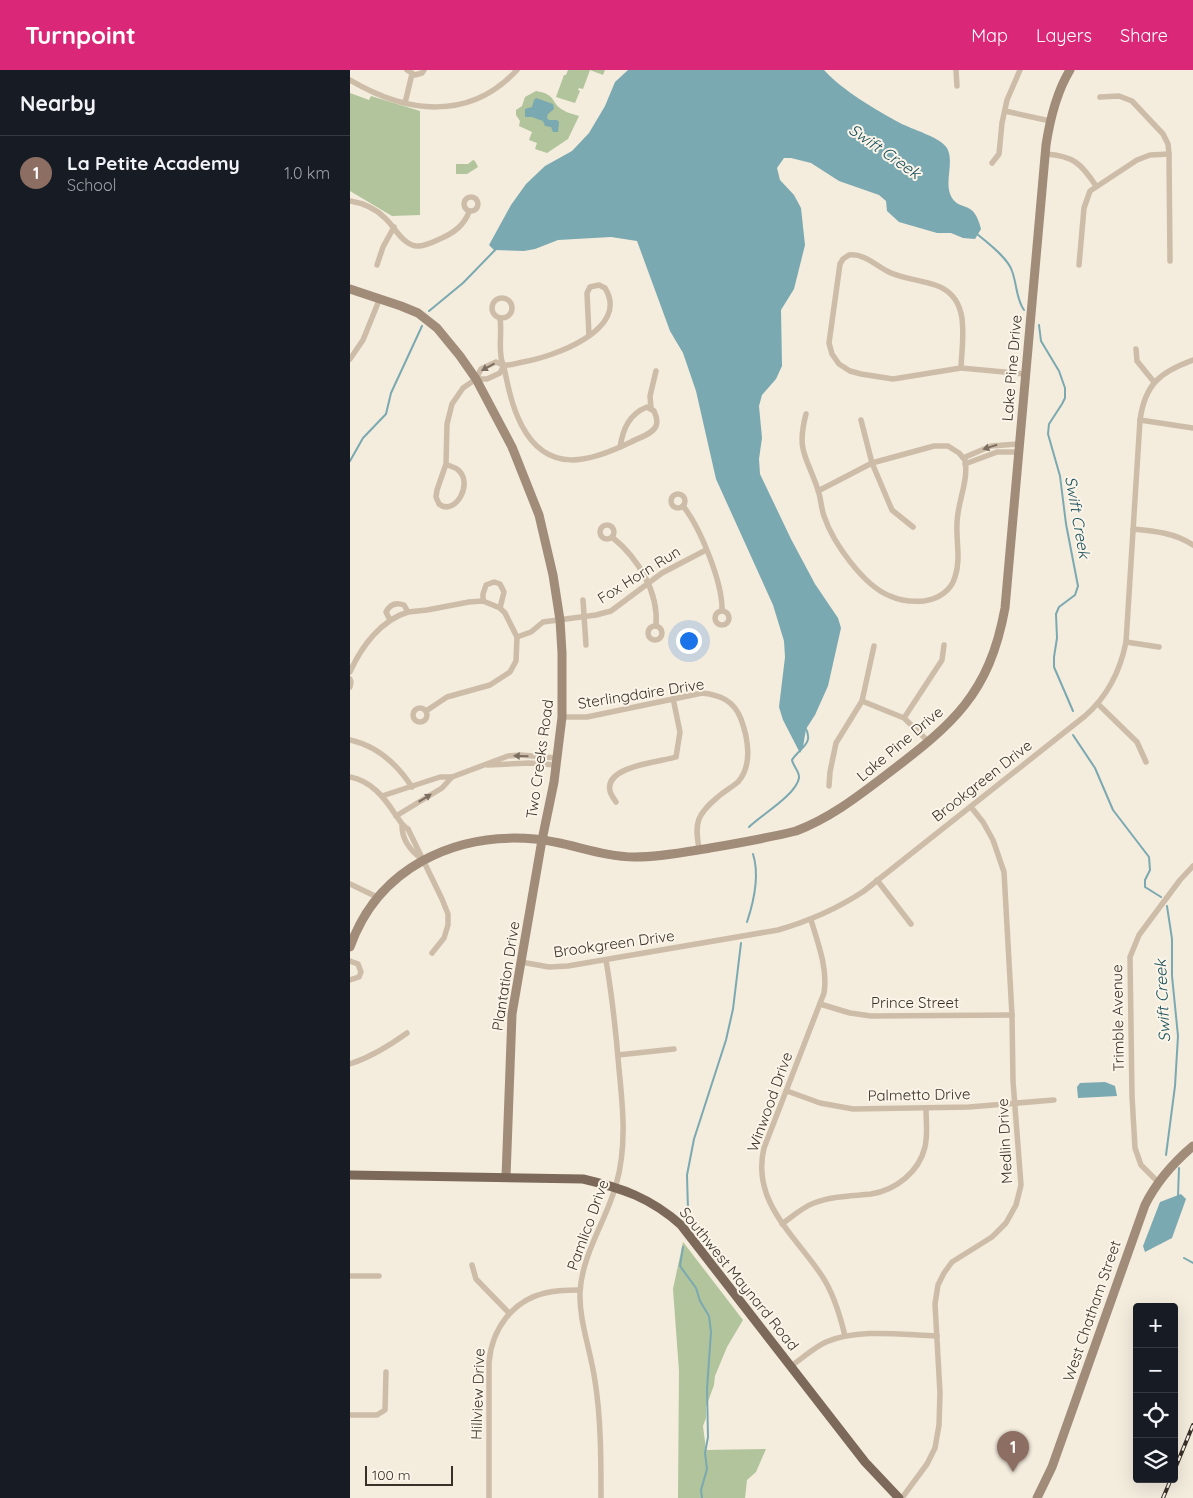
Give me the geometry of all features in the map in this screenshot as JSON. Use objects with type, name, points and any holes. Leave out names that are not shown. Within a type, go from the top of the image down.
[{"type":"main road","name":"Southwest Maynard Road","points":[[350,1174],[583,1179],[616,1186],[641,1197],[667,1212],[681,1225],[866,1462],[899,1498]]},
{"type":"street","points":[[405,102],[409,72],[419,74],[424,70]]},
{"type":"street","points":[[350,80],[373,92],[405,102],[439,107],[466,103],[492,92],[506,82],[517,70]]},
{"type":"street","points":[[956,70],[958,86]]},
{"type":"street","points":[[992,163],[999,154],[1007,100],[1020,70]]},
{"type":"street","name":"Lake Pine Drive","points":[[350,947],[360,922],[377,897],[401,873],[423,860],[455,848],[492,840],[542,840],[620,857],[648,857],[776,836],[812,825],[844,807],[929,742],[958,714],[972,696],[987,670],[1000,634],[1005,608],[1046,154],[1050,121],[1056,101],[1070,70]]},
{"type":"street","points":[[1100,97],[1119,96],[1132,102],[1163,134],[1168,144],[1170,261]]},
{"type":"street","points":[[1005,111],[1050,121]]},
{"type":"street","points":[[1046,154],[1066,156],[1074,160],[1084,168],[1096,186]]},
{"type":"street","points":[[1079,265],[1086,201],[1090,191],[1143,157],[1169,154]]},
{"type":"street","points":[[350,201],[365,204],[373,209],[394,227],[404,239],[416,246],[454,231],[466,220],[469,212]]},
{"type":"street","points":[[377,265],[383,247],[394,227]]},
{"type":"street","points":[[961,368],[963,317],[958,302],[951,294],[935,285],[893,274],[859,255],[849,255],[843,259],[840,264],[829,344],[832,354],[839,364],[850,371],[893,379],[961,368],[1026,374]]},
{"type":"street","points":[[446,464],[457,469],[462,474],[464,485],[462,496],[450,506],[445,507],[439,504],[436,497],[446,464],[445,452],[449,414],[459,394],[468,384],[476,379],[481,369],[496,362],[504,365],[545,357],[589,336],[603,325],[610,313],[608,291],[599,285],[590,287],[587,293],[589,336]]},
{"type":"street","name":"Two Creeks Road","points":[[350,289],[410,309],[430,321],[450,342],[476,379],[505,433],[528,483],[539,515],[550,560],[560,620],[562,653],[562,717],[557,762],[542,840]]},
{"type":"street","points":[[350,359],[363,340],[380,298]]},
{"type":"street","points":[[500,318],[501,356],[517,416],[529,436],[543,450],[560,458],[590,459],[654,430],[657,417],[651,408],[650,396],[656,371]]},
{"type":"street","points":[[1136,349],[1137,362],[1154,382]]},
{"type":"street","name":"Brookgreen Drive","points":[[521,962],[559,967],[778,930],[811,920],[839,907],[877,880],[1075,725],[1098,704],[1112,685],[1122,662],[1126,642],[1140,420],[1144,402],[1154,382],[1171,369],[1193,360]]},
{"type":"street","points":[[476,379],[487,379],[500,373],[504,365]]},
{"type":"street","points":[[620,447],[622,433],[630,420],[643,409],[651,408]]},
{"type":"street","points":[[806,414],[801,437],[802,449],[818,490],[824,516],[839,546],[872,585],[890,596],[908,601],[928,600],[943,594],[949,589],[956,575],[958,565],[956,522],[964,461],[955,449],[941,445],[906,452],[872,463],[818,490]]},
{"type":"street","points":[[861,420],[872,463],[892,510],[913,528]]},
{"type":"street","points":[[1140,420],[1193,428]]},
{"type":"street","points":[[964,461],[991,446],[1001,444],[1019,448]]},
{"type":"street","points":[[682,506],[688,513],[706,550],[719,586],[722,611]]},
{"type":"street","points":[[1133,529],[1163,532],[1193,545]]},
{"type":"street","points":[[612,537],[628,553],[647,582],[656,606],[656,626]]},
{"type":"street","name":"Fox Horn Run","points":[[516,637],[531,632],[543,622],[584,617],[611,611],[647,582],[671,567],[706,550]]},
{"type":"street","points":[[483,601],[482,594],[486,586],[494,582],[500,584],[504,592],[500,608]]},
{"type":"street","name":"Fox Horn Run","points":[[583,600],[586,645]]},
{"type":"street","points":[[350,672],[364,647],[390,620],[398,615],[483,601],[500,608],[509,619],[516,637],[516,660],[510,672],[490,685],[447,697],[426,712]]},
{"type":"street","points":[[390,620],[386,612],[396,603],[404,605],[408,612]]},
{"type":"street","points":[[1126,642],[1160,648]]},
{"type":"street","points":[[904,718],[942,660],[944,645]]},
{"type":"street","points":[[830,786],[832,758],[836,743],[862,701],[874,646]]},
{"type":"street","points":[[350,679],[350,686]]},
{"type":"street","name":"Sterlingdaire Drive","points":[[562,717],[587,717],[702,693],[730,701],[739,714],[746,738],[748,759],[744,772],[738,781],[710,804],[699,819],[697,831],[699,850]]},
{"type":"street","points":[[616,802],[610,789],[611,783],[617,774],[628,768],[676,757],[680,732],[673,698]]},
{"type":"street","points":[[862,701],[904,718],[929,742]]},
{"type":"street","points":[[1098,704],[1137,742],[1146,762]]},
{"type":"street","points":[[350,740],[369,745],[379,752],[402,772],[412,787]]},
{"type":"street","points":[[486,765],[514,755],[557,762]]},
{"type":"street","points":[[396,816],[442,788],[452,777],[466,770],[486,765],[557,762]]},
{"type":"street","points":[[350,777],[364,782],[382,796],[402,826],[408,829],[442,899],[448,914],[448,926],[444,938],[432,954]]},
{"type":"street","points":[[382,796],[440,777],[452,777]]},
{"type":"street","name":"Medlin Drive","points":[[902,1498],[928,1464],[938,1431],[940,1415],[936,1297],[940,1279],[957,1258],[986,1241],[1001,1229],[1010,1217],[1018,1198],[1021,1177],[1015,1104],[1004,872],[993,840],[971,806]]},
{"type":"street","name":"Plantation Drive","points":[[506,1177],[512,1014],[542,840]]},
{"type":"street","name":"Trimble Avenue","points":[[1158,1182],[1141,1165],[1135,1148],[1132,1096],[1130,957],[1139,935],[1180,880],[1193,866]]},
{"type":"street","points":[[877,880],[911,924]]},
{"type":"street","points":[[350,884],[377,897]]},
{"type":"street","name":"Winwood Drive","points":[[811,920],[824,974],[825,987],[764,1148],[763,1181],[770,1205],[828,1286],[845,1336]]},
{"type":"street","points":[[350,960],[358,964],[361,972],[358,977],[350,980]]},
{"type":"street","name":"Pamlico Drive","points":[[601,1498],[596,1382],[582,1316],[580,1290],[585,1264],[616,1186],[624,1134],[618,1055],[606,960]]},
{"type":"street","name":"Prince Street","points":[[820,1004],[850,1013],[870,1016],[1012,1015]]},
{"type":"street","points":[[350,1064],[365,1059],[407,1033]]},
{"type":"street","points":[[618,1055],[674,1048]]},
{"type":"street","name":"Palmetto Drive","points":[[787,1091],[811,1100],[844,1108],[926,1109],[1054,1100]]},
{"type":"street","points":[[782,1224],[813,1203],[830,1198],[880,1192],[904,1180],[918,1162],[926,1145],[926,1109]]},
{"type":"street","name":"West Chatham Street","points":[[1037,1498],[1052,1467],[1138,1223],[1149,1198],[1158,1182],[1178,1159],[1193,1146]]},
{"type":"street","points":[[472,1266],[476,1279],[509,1313]]},
{"type":"street","points":[[350,1276],[379,1276]]},
{"type":"street","name":"Hillview Drive","points":[[489,1498],[490,1350],[497,1330],[509,1313],[539,1294],[553,1291],[580,1290]]},
{"type":"street","points":[[791,1366],[818,1346],[845,1336],[864,1334],[937,1336]]},
{"type":"street","points":[[350,1414],[377,1415],[385,1410],[386,1372]]},
{"type":"green space","points":[[568,70],[590,70],[583,89],[579,88],[578,90],[580,91],[575,103],[556,97],[564,75],[566,75]]},
{"type":"green space","points":[[590,70],[605,70],[603,75]]},
{"type":"green space","points":[[536,91],[547,94],[559,108],[579,116],[568,139],[547,153],[535,149],[537,143],[529,140],[532,132],[519,126],[520,121],[516,115],[516,110],[522,106],[525,97]]},
{"type":"green space","points":[[350,93],[369,100],[371,96],[420,111],[420,215],[392,216],[350,191]]},
{"type":"green space","points":[[473,160],[478,167],[467,174],[456,174],[456,164],[468,164]]},
{"type":"green space","points":[[683,1242],[743,1320],[727,1347],[715,1376],[714,1385],[706,1407],[706,1418],[703,1426],[706,1450],[766,1449],[756,1472],[747,1480],[745,1498],[678,1498],[679,1371],[673,1289]]},
{"type":"water","points":[[628,70],[824,70],[840,85],[870,106],[900,123],[938,140],[947,148],[950,160],[949,186],[952,198],[959,205],[975,213],[981,229],[975,239],[963,238],[951,233],[937,233],[899,222],[887,211],[886,201],[879,195],[839,181],[811,163],[784,158],[777,168],[780,180],[794,195],[801,208],[805,245],[794,289],[781,310],[782,366],[776,379],[762,395],[759,406],[762,438],[759,459],[760,474],[791,539],[815,584],[838,618],[841,628],[828,686],[815,715],[806,729],[800,753],[783,720],[779,707],[785,657],[784,641],[773,605],[716,479],[696,391],[683,353],[670,331],[637,241],[611,237],[558,240],[524,251],[494,250],[489,245],[511,205],[526,184],[545,166],[572,151],[589,133],[605,106],[615,82]]},
{"type":"water","points":[[536,98],[553,104],[554,109],[548,114],[547,118],[559,122],[558,132],[553,132],[551,127],[545,126],[543,121],[532,117],[525,117],[525,109],[532,107]]},
{"type":"water","points":[[1105,1082],[1115,1086],[1117,1096],[1078,1098],[1077,1087],[1080,1083]]},
{"type":"water","points":[[1181,1194],[1186,1199],[1172,1238],[1145,1252],[1143,1246],[1160,1202]]},
{"type":"waterway","name":"Swift Creek","points":[[977,234],[997,251],[1010,266],[1019,301],[1024,310]]},
{"type":"waterway","points":[[429,311],[463,283],[497,248]]},
{"type":"waterway","name":"Swift Creek","points":[[1039,325],[1041,341],[1059,371],[1065,388],[1065,398],[1049,424],[1048,434],[1060,476],[1066,524],[1078,586],[1075,595],[1059,607],[1056,614],[1057,638],[1054,657],[1054,667],[1073,711]]},
{"type":"waterway","points":[[350,461],[363,438],[386,414],[391,393],[422,326]]},
{"type":"waterway","points":[[749,827],[785,798],[796,784],[799,776],[792,760],[807,742],[808,733],[805,727]]},
{"type":"waterway","name":"Swift Creek","points":[[1073,735],[1095,768],[1113,810],[1149,857],[1150,870],[1145,880],[1145,887],[1161,897]]},
{"type":"waterway","points":[[747,922],[754,897],[756,880],[753,854]]},
{"type":"waterway","name":"Swift Creek","points":[[1166,1155],[1175,1086],[1178,1036],[1172,976],[1172,939],[1167,906]]},
{"type":"waterway","points":[[688,1210],[687,1175],[694,1139],[726,1040],[733,1009],[741,943]]},
{"type":"waterway","name":"Swift Creek","points":[[1178,1196],[1179,1168]]},
{"type":"waterway","points":[[683,1247],[680,1266],[696,1288],[700,1301],[709,1316],[711,1332],[707,1389],[708,1437],[705,1453],[707,1469],[701,1490],[702,1498]]},
{"type":"waterway","name":"Swift Creek","points":[[1184,1258],[1193,1263]]},
{"type":"railway","points":[[1178,1461],[1193,1425]]},
{"type":"railway","points":[[1163,1498],[1169,1483]]},
{"type":"place","name":"La Petite Academy","points":[[1013,1472]]}]
